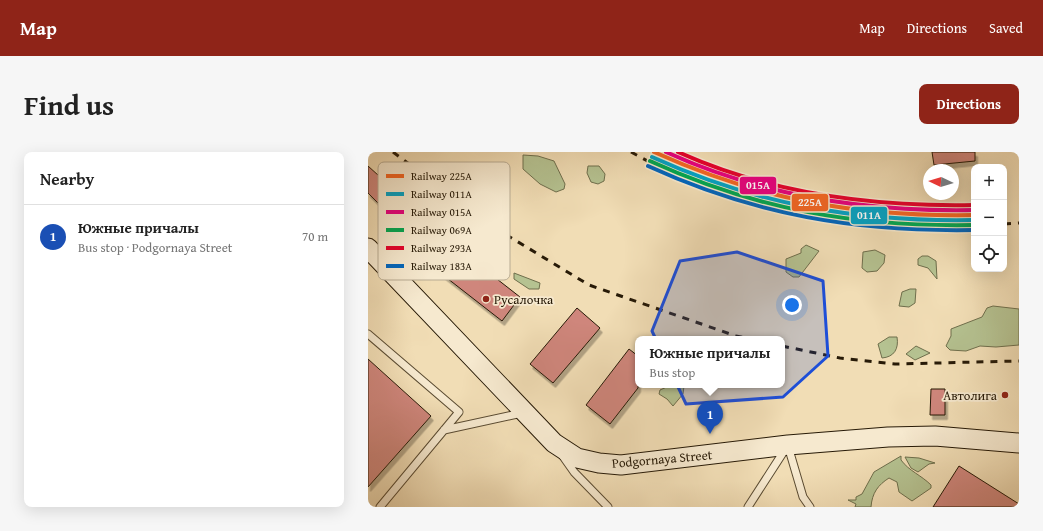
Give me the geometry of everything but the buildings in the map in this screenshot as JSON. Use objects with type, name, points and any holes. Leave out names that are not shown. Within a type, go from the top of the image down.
[{"type":"main road","name":"Podgornaya Street","points":[[368,248],[378,258]]},
{"type":"main road","name":"Podgornaya Street","points":[[399,280],[554,443],[577,458],[599,463],[621,465],[788,446],[888,437],[935,436],[1019,443]]},
{"type":"lane","points":[[368,334],[459,412],[380,507]]},
{"type":"lane","points":[[444,430],[525,412]]},
{"type":"lane","points":[[554,443],[574,472],[608,507]]},
{"type":"lane","points":[[748,507],[788,446]]},
{"type":"lane","points":[[788,446],[803,497],[810,507]]},
{"type":"highlighted area","points":[[737,252],[823,281],[828,356],[783,397],[686,404],[652,331],[680,261]]},
{"type":"green space","points":[[523,155],[538,156],[554,161],[565,184],[564,189],[556,192],[540,184],[523,169]]},
{"type":"green space","points":[[588,166],[599,166],[605,174],[604,181],[598,184],[591,182],[587,173]]},
{"type":"green space","points":[[806,245],[819,251],[799,277],[793,277],[786,272],[786,259],[801,253],[801,249]]},
{"type":"green space","points":[[875,250],[885,255],[884,263],[877,271],[867,272],[862,268],[863,252]]},
{"type":"green space","points":[[922,256],[928,256],[936,261],[937,279],[928,268],[918,265],[918,259]]},
{"type":"green space","points":[[514,273],[540,283],[539,289],[529,289],[514,279]]},
{"type":"green space","points":[[910,289],[916,289],[915,303],[909,307],[899,306],[902,292]]},
{"type":"green space","points":[[993,306],[1019,309],[1019,345],[996,347],[980,346],[966,351],[950,350],[946,346],[951,336],[951,329],[982,317],[987,308]]},
{"type":"green space","points":[[889,337],[897,337],[895,352],[890,356],[882,358],[878,344]]},
{"type":"green space","points":[[916,346],[930,353],[915,360],[906,354]]},
{"type":"green space","points":[[664,388],[684,388],[683,394],[673,406],[667,399],[659,394],[660,390]]},
{"type":"green space","points":[[901,456],[901,460],[904,464],[931,485],[931,488],[912,501],[899,492],[897,482],[889,478],[876,490],[871,507],[855,507],[856,504],[848,500],[856,500],[856,497],[862,494],[874,472]]},
{"type":"green space","points":[[905,457],[919,458],[935,463],[929,464],[918,472],[911,468]]},
{"type":"railway","points":[[393,152],[406,162]]},
{"type":"railway","points":[[631,152],[672,173],[745,198],[782,208],[820,216],[897,225],[971,225]]},
{"type":"railway","points":[[1007,224],[1019,223]]},
{"type":"railway","points":[[510,237],[589,285],[736,336]]},
{"type":"railway","points":[[785,347],[840,358],[895,364],[1019,361]]},
{"type":"rail line","name":"225А","points":[[654,152],[693,169],[732,182],[771,194],[810,202],[850,209],[890,213],[971,215]]},
{"type":"rail line","name":"015А","points":[[666,152],[740,180],[778,191],[817,199],[895,208],[971,210]]},
{"type":"rail line","name":"293А","points":[[678,152],[749,178],[786,188],[823,195],[898,203],[971,205]]},
{"type":"rail line","name":"011А","points":[[652,157],[691,174],[731,187],[770,199],[809,207],[849,214],[889,218],[971,220]]},
{"type":"rail line","name":"069А","points":[[650,161],[690,178],[729,192],[808,212],[848,219],[889,223],[971,225]]},
{"type":"rail line","name":"183А","points":[[648,166],[688,183],[727,197],[807,217],[847,224],[888,228],[971,230]]},
{"type":"place","name":"Русалочка","points":[[486,299]]},
{"type":"place","name":"Автолига","points":[[1005,395]]},
{"type":"place","name":"Южные причалы","points":[[710,434]]}]
